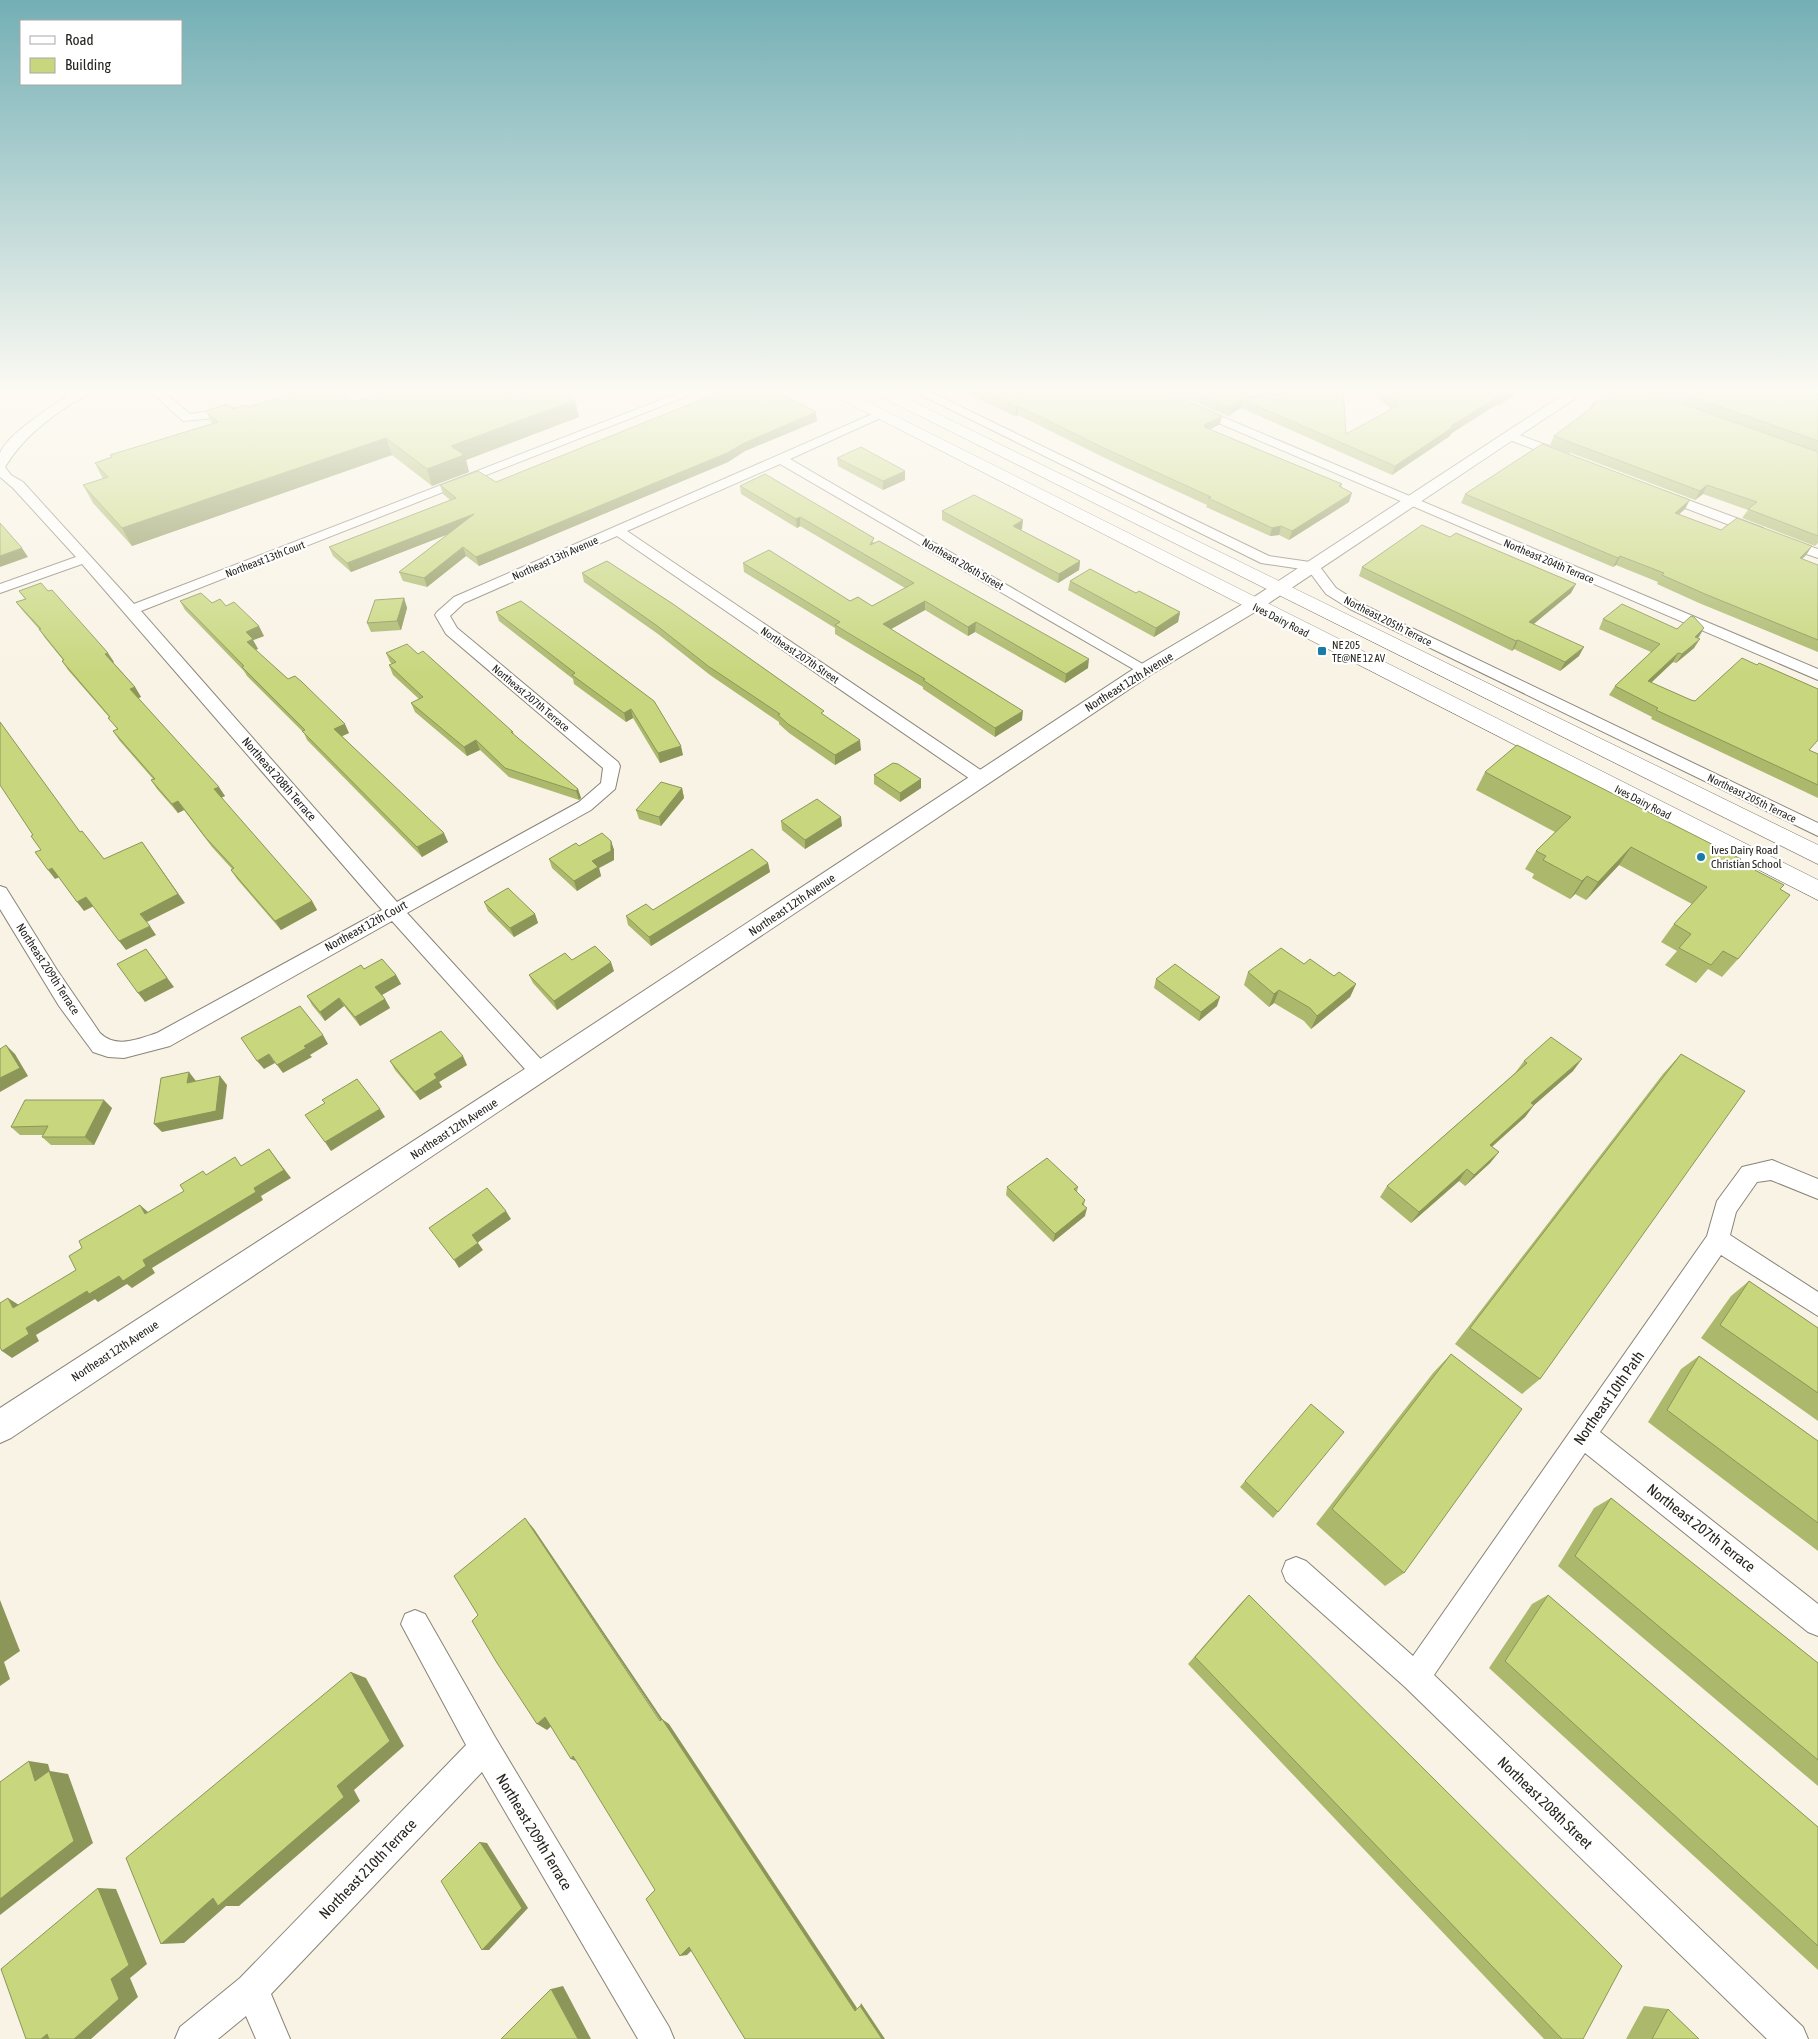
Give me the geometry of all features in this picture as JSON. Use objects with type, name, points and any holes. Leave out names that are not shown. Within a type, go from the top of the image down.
[{"type":"main road","name":"Ives Dairy Road","points":[[1013,482],[1818,891]]},
{"type":"main road","points":[[1062,482],[1818,855]]},
{"type":"street","name":"Northeast 208th Terrace","points":[[14,482],[132,610],[394,911],[540,1072]]},
{"type":"street","name":"Northeast 13th Court","points":[[132,610],[461,482]]},
{"type":"street","name":"Northeast 13th Avenue","points":[[451,631],[442,614],[459,600],[728,482]]},
{"type":"street","name":"Northeast 206th Street","points":[[821,482],[1145,670]]},
{"type":"street","points":[[1106,482],[1266,560],[1312,566]]},
{"type":"street","name":"Northeast 204th Terrace","points":[[1364,482],[1818,675]]},
{"type":"street","name":"Northeast 12th Avenue","points":[[0,1426],[540,1072],[1145,670],[1254,605],[1441,482]]},
{"type":"street","points":[[0,491],[18,485]]},
{"type":"street","points":[[1654,491],[1818,554]]},
{"type":"street","name":"Northeast 207th Street","points":[[617,530],[982,779]]},
{"type":"street","points":[[0,589],[85,558]]},
{"type":"street","name":"Northeast 205th Terrace","points":[[1312,566],[1331,592],[1355,606],[1818,830]]},
{"type":"street","name":"Northeast 207th Terrace","points":[[451,631],[612,766]]},
{"type":"street","name":"Northeast 12th Court","points":[[97,1045],[118,1051],[163,1040],[585,806],[609,785],[612,766]]},
{"type":"street","name":"Northeast 209th Terrace","points":[[0,893],[43,964],[97,1045]]},
{"type":"street","name":"Northeast 10th Path","points":[[1415,1677],[1718,1240],[1725,1208],[1750,1174],[1772,1170],[1818,1189]]},
{"type":"street","points":[[1718,1240],[1818,1305]]},
{"type":"street","name":"Northeast 207th Terrace","points":[[1583,1436],[1818,1622]]},
{"type":"street","name":"Northeast 208th Street","points":[[1296,1571],[1415,1677],[1791,2039]]},
{"type":"street","name":"Northeast 209th Terrace","points":[[415,1624],[484,1748],[657,2039]]},
{"type":"street","name":"Northeast 210th Terrace","points":[[192,2039],[252,1990],[484,1748]]},
{"type":"street","points":[[252,1990],[273,2039]]},
{"type":"building","points":[[92,482],[256,482],[122,528],[83,485]]},
{"type":"building","points":[[448,482],[657,482],[476,557],[463,547],[424,578],[399,572],[474,514],[347,563],[329,547],[456,498],[440,485]]},
{"type":"building","points":[[748,482],[779,482],[874,538],[870,545],[879,541],[1089,659],[1066,674],[976,622],[968,627],[925,601],[883,624],[1023,711],[995,728],[923,680],[925,679],[835,625],[840,622],[743,563],[769,550],[850,601],[858,597],[872,606],[914,583],[800,517],[796,519],[740,486]]},
{"type":"building","points":[[1178,482],[1338,482],[1342,484],[1339,486],[1352,493],[1292,531],[1281,526],[1272,528],[1208,498],[1211,497]]},
{"type":"building","points":[[1483,482],[1643,482],[1690,500],[1675,513],[1721,530],[1737,518],[1812,546],[1800,558],[1818,565],[1818,640],[1705,594],[1662,575],[1664,573],[1620,556],[1618,558],[1465,494]]},
{"type":"building","points":[[1677,482],[1818,482],[1818,536],[1748,509],[1757,502],[1707,485],[1700,491]]},
{"type":"building","points":[[974,495],[1023,520],[1013,526],[1080,561],[1059,574],[942,511]]},
{"type":"building","points":[[0,523],[22,548],[0,556]]},
{"type":"building","points":[[1422,525],[1450,537],[1456,533],[1576,584],[1529,622],[1584,647],[1565,662],[1518,640],[1516,641],[1362,567]]},
{"type":"building","points":[[607,561],[673,604],[824,711],[821,713],[860,740],[835,755],[788,724],[778,715],[780,714],[708,666],[656,625],[582,573]]},
{"type":"building","points":[[1090,569],[1136,593],[1139,591],[1180,612],[1156,628],[1070,581]]},
{"type":"building","points":[[41,583],[48,591],[52,590],[108,653],[105,654],[135,687],[130,689],[219,787],[214,789],[312,901],[275,921],[231,870],[234,868],[206,838],[178,801],[172,804],[151,780],[155,779],[113,731],[118,729],[108,718],[110,717],[62,661],[64,660],[39,629],[41,629],[16,602],[26,599],[19,591]]},
{"type":"building","points":[[201,593],[212,603],[220,599],[226,606],[234,602],[259,626],[246,632],[253,639],[247,642],[288,679],[295,676],[302,682],[345,724],[334,729],[444,833],[417,847],[302,731],[305,730],[180,601]]},
{"type":"building","points":[[404,598],[397,621],[367,623],[375,600]]},
{"type":"building","points":[[521,601],[654,701],[681,746],[658,753],[631,709],[624,713],[572,675],[575,673],[496,612]]},
{"type":"building","points":[[1622,604],[1677,629],[1691,616],[1704,628],[1695,637],[1700,639],[1682,654],[1678,653],[1648,681],[1691,700],[1695,701],[1742,658],[1757,665],[1759,663],[1818,689],[1818,740],[1809,750],[1818,754],[1818,785],[1656,710],[1658,708],[1615,686],[1660,644],[1603,619]]},
{"type":"building","points":[[407,644],[418,654],[423,651],[513,732],[511,732],[578,789],[576,791],[505,768],[476,740],[464,747],[411,703],[423,697],[389,665],[396,662],[386,653]]},
{"type":"building","points":[[0,722],[80,832],[82,831],[104,859],[142,842],[178,894],[140,914],[150,926],[119,941],[86,897],[77,902],[52,868],[48,870],[35,852],[41,850],[31,836],[33,835],[0,785]]},
{"type":"building","points":[[1517,745],[1741,859],[1739,862],[1784,885],[1780,889],[1790,895],[1738,959],[1723,951],[1711,965],[1679,948],[1691,934],[1674,924],[1707,887],[1631,847],[1598,882],[1587,876],[1582,881],[1543,860],[1546,856],[1536,851],[1571,817],[1485,772]]},
{"type":"building","points":[[893,763],[898,764],[921,779],[900,793],[874,775]]},
{"type":"building","points":[[661,782],[682,788],[659,817],[636,810]]},
{"type":"building","points":[[817,799],[841,817],[805,840],[781,821]]},
{"type":"building","points":[[602,833],[611,841],[611,851],[592,861],[598,867],[574,881],[549,859],[576,843],[579,846]]},
{"type":"building","points":[[752,849],[768,863],[649,937],[626,916],[646,904],[653,910]]},
{"type":"building","points":[[508,888],[535,914],[510,928],[484,902]]},
{"type":"building","points":[[595,946],[611,962],[554,1001],[529,975],[565,953],[572,960]]},
{"type":"building","points":[[1281,948],[1304,964],[1310,959],[1334,976],[1339,972],[1356,984],[1317,1016],[1310,1008],[1279,990],[1274,994],[1248,972]]},
{"type":"building","points":[[146,949],[167,978],[138,993],[117,964]]},
{"type":"building","points":[[382,959],[396,975],[375,987],[385,999],[355,1017],[339,998],[320,1012],[307,996],[361,965],[364,969]]},
{"type":"building","points":[[1175,964],[1220,997],[1201,1012],[1156,979]]},
{"type":"building","points":[[300,1006],[323,1035],[304,1046],[306,1048],[277,1065],[269,1054],[257,1061],[241,1038]]},
{"type":"building","points":[[441,1031],[463,1056],[434,1074],[437,1078],[415,1092],[390,1061]]},
{"type":"building","points":[[1551,1037],[1582,1059],[1531,1103],[1534,1105],[1490,1145],[1499,1152],[1474,1175],[1467,1169],[1419,1212],[1387,1186],[1527,1063],[1524,1061]]},
{"type":"building","points":[[6,1045],[20,1068],[0,1078],[0,1049]]},
{"type":"building","points":[[1681,1054],[1745,1091],[1540,1379],[1470,1328]]},
{"type":"building","points":[[189,1072],[187,1083],[220,1076],[216,1111],[154,1124],[161,1078]]},
{"type":"building","points":[[357,1079],[380,1109],[325,1142],[305,1115],[325,1103],[322,1100]]},
{"type":"building","points":[[25,1100],[104,1100],[85,1137],[42,1137],[48,1126],[11,1127]]},
{"type":"building","points":[[269,1149],[284,1170],[254,1188],[256,1192],[143,1260],[146,1266],[123,1281],[119,1276],[89,1294],[87,1291],[26,1328],[29,1334],[2,1351],[0,1347],[0,1303],[8,1298],[13,1308],[76,1270],[69,1256],[82,1248],[79,1241],[140,1205],[145,1214],[184,1191],[180,1185],[203,1171],[206,1175],[235,1157],[241,1166]]},
{"type":"building","points":[[1047,1158],[1078,1187],[1074,1189],[1085,1200],[1082,1204],[1087,1208],[1055,1234],[1007,1187]]},
{"type":"building","points":[[487,1188],[506,1211],[472,1235],[478,1243],[454,1260],[429,1228]]},
{"type":"building","points":[[1749,1281],[1818,1328],[1818,1393],[1720,1325]]},
{"type":"building","points":[[1451,1354],[1522,1409],[1404,1573],[1332,1509]]},
{"type":"building","points":[[1699,1356],[1818,1441],[1818,1523],[1667,1410]]},
{"type":"building","points":[[1311,1404],[1344,1432],[1278,1512],[1245,1481]]},
{"type":"building","points":[[1611,1498],[1818,1663],[1818,1760],[1575,1556]]},
{"type":"building","points":[[525,1518],[660,1721],[662,1719],[855,2011],[860,2006],[882,2039],[745,2039],[689,1947],[680,1956],[646,1899],[655,1890],[573,1756],[571,1759],[545,1717],[537,1724],[497,1663],[472,1621],[478,1615],[454,1576]]},
{"type":"building","points":[[1249,1595],[1622,1966],[1583,2039],[1562,2039],[1195,1657]]},
{"type":"building","points":[[1548,1595],[1818,1827],[1818,1946],[1505,1661]]},
{"type":"building","points":[[351,1672],[390,1741],[337,1786],[344,1797],[218,1906],[213,1898],[161,1944],[126,1858]]},
{"type":"building","points":[[29,1761],[35,1781],[49,1771],[74,1841],[0,1899],[0,1782]]},
{"type":"building","points":[[480,1842],[522,1908],[482,1950],[441,1881]]},
{"type":"building","points":[[98,1888],[129,1965],[111,1979],[119,1999],[74,2039],[49,2039],[47,2034],[41,2039],[26,2039],[1,1969]]},
{"type":"building","points":[[551,1989],[578,2039],[501,2039]]},
{"type":"building","points":[[1668,2009],[1699,2039],[1652,2039]]},
{"type":"place","name":"NE 205 TE@NE 12 AV","points":[[1322,651]]},
{"type":"place","name":"Ives Dairy Road Christian School","points":[[1701,857]]}]
